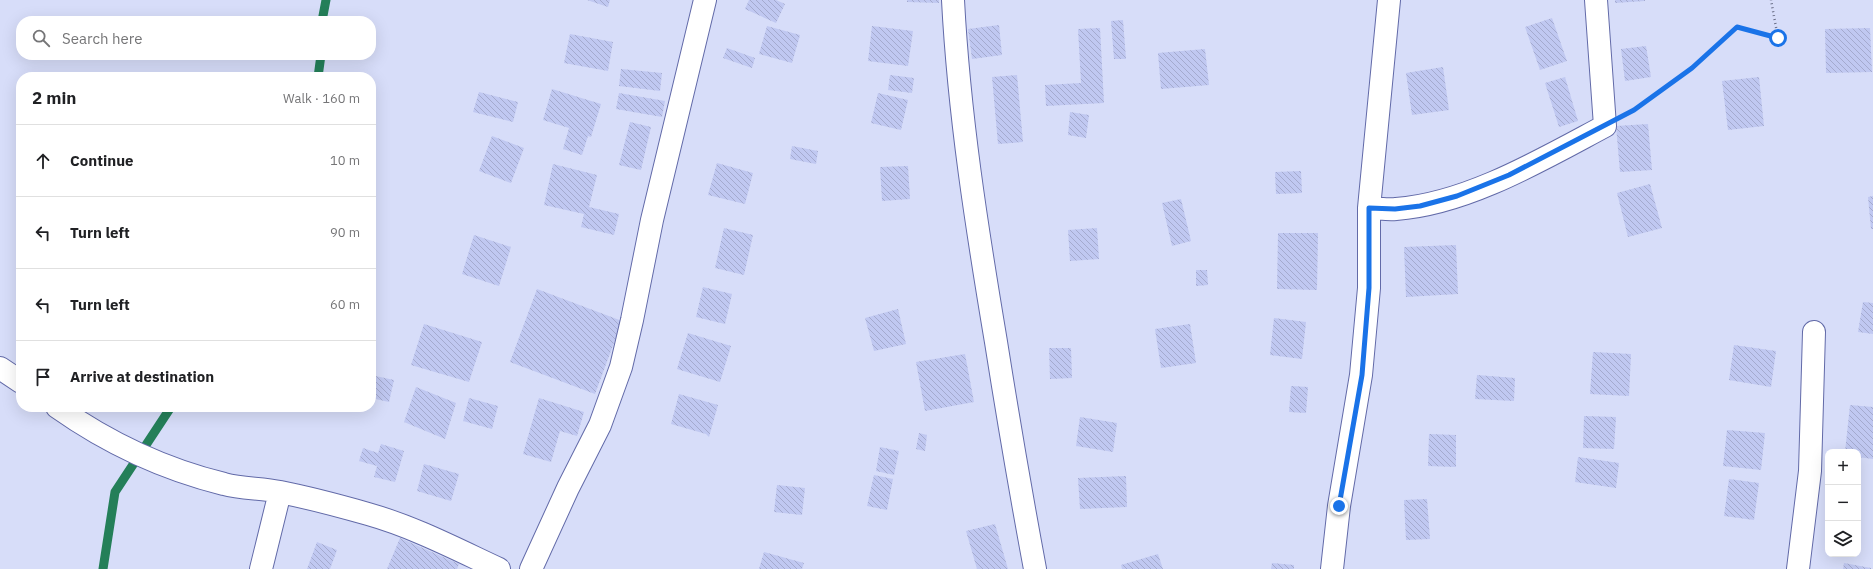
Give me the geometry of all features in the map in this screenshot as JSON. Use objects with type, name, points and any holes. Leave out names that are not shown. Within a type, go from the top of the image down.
[{"type":"street","points":[[531,569],[568,488],[600,425],[621,367],[652,220],[705,0]]},
{"type":"street","points":[[953,0],[956,58],[970,179],[1035,569]]},
{"type":"street","points":[[1332,569],[1339,506],[1362,375],[1369,288],[1369,208],[1388,0]]},
{"type":"street","points":[[1369,208],[1395,209],[1420,206],[1457,196],[1509,175],[1605,126],[1596,0]]},
{"type":"street","points":[[1798,569],[1810,471],[1814,332]]},
{"type":"street","points":[[0,368],[16,379]]},
{"type":"street","points":[[64,412],[80,423],[129,450],[162,465],[225,484],[280,492],[370,514],[428,535],[499,569]]},
{"type":"street","points":[[261,569],[280,492]]},
{"type":"path","points":[[1605,126],[1634,110],[1686,72],[1737,27],[1778,38],[1771,0]]},
{"type":"building","points":[[587,0],[610,0],[608,7]]},
{"type":"building","points":[[749,0],[776,0],[785,4],[776,23],[745,9]]},
{"type":"building","points":[[907,0],[939,0],[939,3],[907,2]]},
{"type":"building","points":[[1615,0],[1645,0],[1645,1],[1615,3]]},
{"type":"building","points":[[1552,18],[1567,61],[1540,70],[1525,27]]},
{"type":"building","points":[[1123,20],[1126,59],[1114,59],[1111,21]]},
{"type":"building","points":[[999,25],[1002,55],[972,59],[968,29]]},
{"type":"building","points":[[767,26],[800,35],[792,63],[759,54]]},
{"type":"building","points":[[872,26],[913,31],[908,66],[868,61]]},
{"type":"building","points":[[1100,28],[1104,103],[1046,106],[1045,85],[1081,83],[1078,29]]},
{"type":"building","points":[[1870,28],[1872,72],[1826,73],[1825,29]]},
{"type":"building","points":[[570,34],[613,42],[608,71],[564,63]]},
{"type":"building","points":[[1646,46],[1651,77],[1625,81],[1621,49]]},
{"type":"building","points":[[727,48],[755,58],[752,68],[723,58]]},
{"type":"building","points":[[1205,49],[1209,85],[1161,89],[1158,53]]},
{"type":"building","points":[[1443,67],[1449,110],[1412,115],[1406,73]]},
{"type":"building","points":[[621,69],[662,73],[660,91],[619,86]]},
{"type":"building","points":[[890,75],[914,78],[912,93],[888,90]]},
{"type":"building","points":[[1017,75],[1023,142],[998,144],[992,77]]},
{"type":"building","points":[[1565,77],[1578,121],[1559,127],[1545,83]]},
{"type":"building","points":[[1759,77],[1764,126],[1728,130],[1722,81]]},
{"type":"building","points":[[552,89],[601,104],[591,137],[588,136],[582,155],[563,149],[569,128],[543,120]]},
{"type":"building","points":[[479,92],[518,102],[513,122],[473,112]]},
{"type":"building","points":[[619,93],[665,101],[662,117],[616,109]]},
{"type":"building","points":[[878,93],[908,100],[901,130],[871,123]]},
{"type":"building","points":[[1070,112],[1089,115],[1086,138],[1068,135]]},
{"type":"building","points":[[630,122],[651,127],[641,170],[619,165]]},
{"type":"building","points":[[1648,124],[1652,170],[1620,172],[1616,126]]},
{"type":"building","points":[[492,136],[524,148],[511,183],[479,171]]},
{"type":"building","points":[[792,146],[818,151],[816,164],[790,159]]},
{"type":"building","points":[[717,163],[753,173],[745,204],[708,195]]},
{"type":"building","points":[[553,164],[597,175],[589,207],[619,214],[614,235],[581,227],[584,214],[544,205]]},
{"type":"building","points":[[908,166],[910,199],[882,201],[880,167]]},
{"type":"building","points":[[1301,171],[1302,193],[1276,194],[1275,172]]},
{"type":"building","points":[[1650,184],[1662,228],[1628,237],[1617,193]]},
{"type":"building","points":[[1873,196],[1873,229],[1871,229],[1868,197]]},
{"type":"building","points":[[1181,199],[1191,241],[1172,246],[1162,203]]},
{"type":"building","points":[[724,228],[753,235],[744,275],[715,268]]},
{"type":"building","points":[[1097,228],[1099,259],[1070,261],[1068,230]]},
{"type":"building","points":[[1278,233],[1318,233],[1317,290],[1277,289]]},
{"type":"building","points":[[474,235],[511,247],[499,286],[462,274]]},
{"type":"building","points":[[1456,245],[1458,294],[1406,297],[1404,247]]},
{"type":"building","points":[[1196,270],[1207,270],[1208,285],[1196,286]]},
{"type":"building","points":[[703,287],[732,294],[725,324],[696,317]]},
{"type":"building","points":[[537,289],[622,321],[595,394],[510,362]]},
{"type":"building","points":[[1863,302],[1873,303],[1873,334],[1858,332]]},
{"type":"building","points":[[898,309],[906,344],[874,351],[865,318]]},
{"type":"building","points":[[1274,318],[1306,322],[1302,359],[1270,355]]},
{"type":"building","points":[[424,324],[482,342],[469,382],[411,365]]},
{"type":"building","points":[[1190,324],[1196,363],[1161,368],[1155,329]]},
{"type":"building","points":[[688,333],[731,346],[720,382],[677,369]]},
{"type":"building","points":[[1734,345],[1776,351],[1771,387],[1729,380]]},
{"type":"building","points":[[1049,348],[1071,348],[1072,378],[1050,379]]},
{"type":"building","points":[[1593,352],[1631,354],[1629,396],[1590,394]]},
{"type":"building","points":[[965,354],[974,402],[925,411],[916,362]]},
{"type":"building","points":[[1477,375],[1515,378],[1514,401],[1475,399]]},
{"type":"building","points":[[376,376],[394,380],[389,402],[376,399]]},
{"type":"building","points":[[1291,386],[1308,387],[1306,413],[1289,412]]},
{"type":"building","points":[[416,387],[456,403],[445,439],[404,422]]},
{"type":"building","points":[[679,394],[718,405],[709,437],[706,434],[671,424]]},
{"type":"building","points":[[469,398],[498,406],[492,429],[463,421]]},
{"type":"building","points":[[539,398],[584,412],[577,436],[560,431],[551,462],[523,454]]},
{"type":"building","points":[[1850,405],[1873,407],[1873,459],[1861,457],[1861,449],[1845,449]]},
{"type":"building","points":[[1584,416],[1616,417],[1614,449],[1583,448]]},
{"type":"building","points":[[1080,417],[1117,423],[1113,452],[1076,446]]},
{"type":"building","points":[[1727,430],[1765,433],[1761,470],[1723,466]]},
{"type":"building","points":[[919,433],[927,435],[925,451],[916,449]]},
{"type":"building","points":[[1429,434],[1456,435],[1456,467],[1428,466]]},
{"type":"building","points":[[381,444],[404,451],[395,482],[374,477],[377,466],[359,461],[363,448],[378,453]]},
{"type":"building","points":[[880,447],[899,451],[894,475],[876,471]]},
{"type":"building","points":[[1578,457],[1619,463],[1616,488],[1575,482]]},
{"type":"building","points":[[424,464],[459,474],[451,501],[417,491]]},
{"type":"building","points":[[874,475],[893,479],[887,510],[867,506]]},
{"type":"building","points":[[1126,476],[1127,507],[1080,509],[1078,478]]},
{"type":"building","points":[[1729,479],[1759,483],[1754,520],[1724,516]]},
{"type":"building","points":[[777,485],[805,488],[802,515],[774,512]]},
{"type":"building","points":[[1427,499],[1430,539],[1406,540],[1404,500]]},
{"type":"building","points":[[995,524],[1008,569],[977,569],[966,531]]},
{"type":"building","points":[[400,538],[459,564],[457,569],[387,569]]},
{"type":"building","points":[[317,542],[337,550],[330,569],[307,569]]},
{"type":"building","points":[[764,552],[804,563],[802,569],[759,569]]},
{"type":"building","points":[[1158,554],[1163,569],[1122,569],[1121,565]]},
{"type":"building","points":[[1272,563],[1294,565],[1294,569],[1271,569]]},
{"type":"building","points":[[1844,563],[1871,568],[1871,569],[1843,569]]},
{"type":"waterway","points":[[323,16],[326,0]]},
{"type":"waterway","points":[[319,72],[320,60]]},
{"type":"waterway","points":[[103,569],[115,492],[168,412]]},
{"type":"route","points":[[1339,506],[1362,375],[1369,288],[1369,208],[1395,209],[1420,206],[1457,196],[1509,175],[1546,157],[1634,110],[1692,68],[1737,27],[1778,38]]}]
